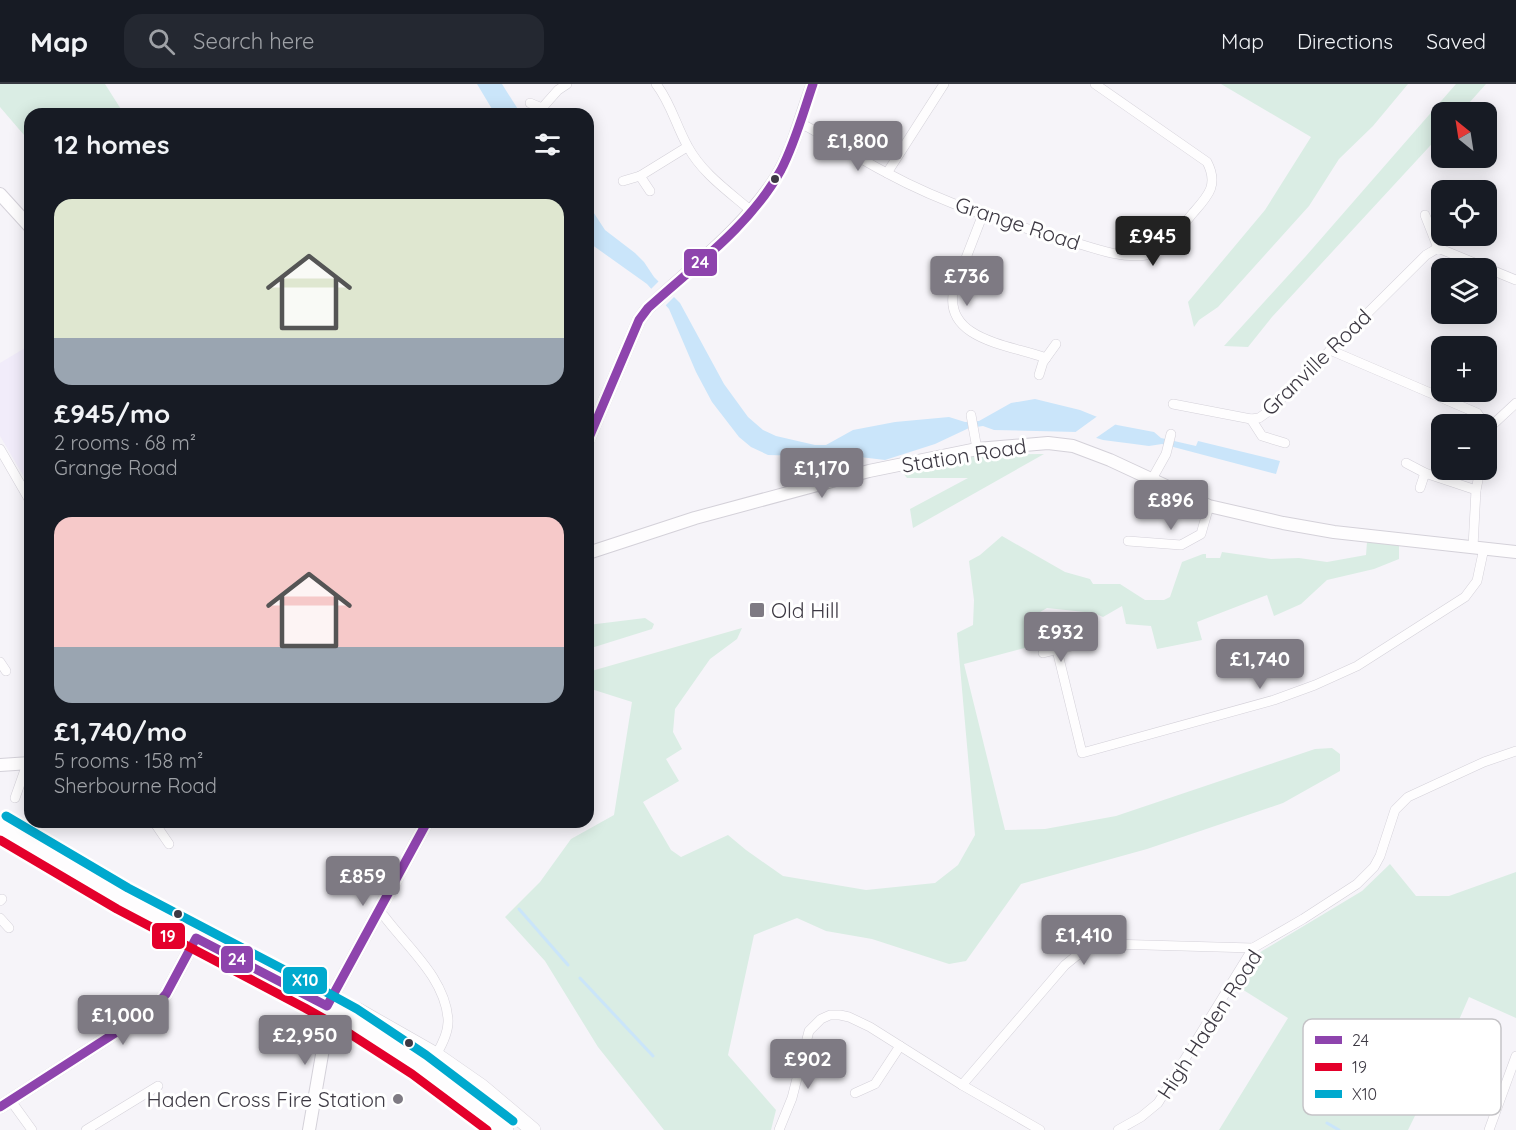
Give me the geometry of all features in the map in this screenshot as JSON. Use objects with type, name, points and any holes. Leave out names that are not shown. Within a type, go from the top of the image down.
[{"type":"main road","points":[[3,830],[196,938],[327,1006],[420,1066],[506,1130]]},
{"type":"main road","points":[[327,1006],[357,1010],[436,1055],[482,1086],[533,1130]]},
{"type":"street","points":[[544,108],[558,90],[567,84]]},
{"type":"street","points":[[656,84],[671,106],[687,147],[703,169],[750,210]]},
{"type":"street","points":[[594,426],[635,328],[648,308],[730,233],[777,176],[800,123],[813,84]]},
{"type":"street","points":[[887,173],[944,84]]},
{"type":"street","name":"Grange Road","points":[[800,123],[887,173],[930,194],[983,214],[1095,248],[1133,256],[1148,255],[1164,246],[1208,195],[1213,182],[1212,171],[1207,162],[1095,84]]},
{"type":"street","points":[[530,103],[538,108]]},
{"type":"street","points":[[623,182],[640,176],[687,147]]},
{"type":"street","points":[[640,176],[650,191]]},
{"type":"street","points":[[0,194],[24,220]]},
{"type":"street","points":[[983,214],[954,289],[952,301],[954,314],[973,334],[1046,358]]},
{"type":"street","points":[[1425,215],[1438,248],[1516,280]]},
{"type":"street","name":"Granville Road","points":[[1173,404],[1251,419],[1259,418],[1269,411],[1426,255],[1438,248]]},
{"type":"street","points":[[1039,375],[1046,358],[1056,344]]},
{"type":"street","points":[[1330,350],[1478,414]]},
{"type":"street","points":[[1497,419],[1516,403]]},
{"type":"street","points":[[971,415],[976,444]]},
{"type":"street","points":[[1251,419],[1262,436],[1285,443]]},
{"type":"street","points":[[1152,479],[1166,454],[1171,434]]},
{"type":"street","name":"Station Road","points":[[594,551],[695,518],[976,444],[1048,443],[1073,446],[1110,460],[1209,506],[1283,524],[1334,532],[1516,552]]},
{"type":"street","points":[[0,449],[24,491]]},
{"type":"street","points":[[1406,463],[1425,473],[1476,490]]},
{"type":"street","points":[[1420,488],[1425,473]]},
{"type":"street","points":[[1057,650],[1082,753],[1274,700],[1315,685],[1357,666],[1465,597],[1477,581],[1476,490],[1478,480]]},
{"type":"street","points":[[1128,541],[1181,545],[1201,534],[1209,506]]},
{"type":"street","points":[[1043,653],[1072,646]]},
{"type":"street","points":[[0,662],[6,671]]},
{"type":"street","name":"High Haden Road","points":[[1118,1130],[1141,1117],[1158,1103],[1253,948],[1303,920],[1357,884],[1374,867],[1380,856],[1395,810],[1408,797],[1484,762],[1516,751]]},
{"type":"street","points":[[0,765],[24,764]]},
{"type":"street","points":[[15,798],[24,774]]},
{"type":"street","points":[[158,828],[170,844]]},
{"type":"street","points":[[309,1130],[327,1006],[424,828]]},
{"type":"street","points":[[377,912],[384,916],[431,973],[443,999],[448,1020],[446,1035],[436,1055]]},
{"type":"street","points":[[0,918],[9,928]]},
{"type":"street","points":[[32,1130],[6,1104],[154,1008],[166,994],[196,938]]},
{"type":"street","points":[[962,1085],[1065,965],[1086,948],[1110,944],[1253,948]]},
{"type":"street","points":[[779,1130],[792,1098],[809,1031],[821,1018],[830,1015],[849,1017],[1034,1129]]},
{"type":"street","points":[[855,1093],[875,1084],[900,1046]]},
{"type":"street","points":[[1501,1097],[1516,1056]]},
{"type":"street","points":[[86,1130],[158,1086]]},
{"type":"street","points":[[1489,1130],[1494,1115]]},
{"type":"shaded area","points":[[24,349],[24,477],[0,436],[0,363]]},
{"type":"green space","points":[[0,84],[105,84],[120,108],[24,108],[24,135],[0,107]]},
{"type":"green space","points":[[1221,84],[1408,84],[1373,126],[1339,159],[1309,206],[1218,307],[1199,320],[1194,327],[1188,302],[1265,210],[1311,137]]},
{"type":"green space","points":[[1456,84],[1486,84],[1470,102],[1440,102]]},
{"type":"green space","points":[[1431,113],[1431,145],[1272,317],[1248,347],[1224,346]]},
{"type":"green space","points":[[1044,454],[913,528],[910,509],[968,478],[907,478],[902,472],[969,455]]},
{"type":"green space","points":[[1002,536],[1065,572],[1090,579],[1093,584],[1120,584],[1145,600],[1164,600],[1170,597],[1182,562],[1203,554],[1206,554],[1206,558],[1220,558],[1222,552],[1271,559],[1299,558],[1327,562],[1366,555],[1367,542],[1399,545],[1399,559],[1374,569],[1327,580],[1301,604],[1274,616],[1267,595],[1197,622],[1202,640],[1157,649],[1151,626],[1126,624],[1122,606],[1103,617],[1094,613],[1047,608],[1035,615],[1047,640],[1040,644],[964,664],[1005,830],[1045,829],[1116,816],[1315,749],[1332,748],[1340,754],[1340,771],[1283,803],[1147,849],[1021,884],[966,961],[949,964],[872,939],[826,931],[797,918],[754,935],[728,1055],[776,1110],[771,1130],[664,1130],[598,1047],[545,961],[505,917],[540,882],[571,839],[614,815],[632,702],[594,690],[594,670],[742,628],[737,639],[710,659],[675,709],[673,732],[682,749],[666,759],[679,781],[643,802],[671,850],[681,857],[728,835],[783,876],[866,890],[935,883],[958,865],[975,835],[957,633],[973,625],[974,600],[969,561],[980,555]]},
{"type":"green space","points":[[645,618],[654,624],[652,629],[594,647],[594,624]]},
{"type":"green space","points":[[1390,864],[1416,896],[1449,896],[1516,872],[1516,1018],[1469,997],[1459,1019],[1303,1019],[1303,1115],[1415,1115],[1408,1130],[1219,1130],[1288,1018],[1237,986],[1252,960],[1262,951],[1362,891]]},
{"type":"water","points":[[477,84],[502,84],[517,108],[491,108]]},
{"type":"water","points":[[594,213],[605,230],[635,253],[654,277],[680,303],[724,384],[748,417],[763,430],[776,436],[815,445],[826,445],[853,430],[895,422],[949,417],[965,422],[979,421],[1011,403],[1035,399],[1080,410],[1117,425],[1154,432],[1161,438],[1196,446],[1198,441],[1280,461],[1276,474],[1162,444],[1149,446],[1103,440],[1077,432],[994,430],[983,426],[969,428],[935,444],[885,460],[828,451],[804,456],[768,455],[751,447],[739,437],[712,402],[696,372],[669,309],[647,284],[594,246]]},
{"type":"pier","points":[[660,280],[675,296],[664,307],[649,291]]},
{"type":"pier","points":[[1099,415],[1119,422],[1093,440],[1077,435],[1070,436]]},
{"type":"waterway","points":[[519,909],[568,965]]},
{"type":"waterway","points":[[580,978],[653,1056]]},
{"type":"waterway","points":[[1327,1123],[1339,1130]]},
{"type":"transit line","name":"24","points":[[594,426],[639,320],[648,308],[737,227],[754,209],[781,170],[813,84]]},
{"type":"transit line","name":"X10","points":[[6,816],[24,827]]},
{"type":"transit line","name":"X10","points":[[26,828],[128,888],[357,1009],[426,1055],[513,1121]]},
{"type":"transit line","name":"24","points":[[0,1107],[154,1008],[166,994],[196,938],[327,1006],[424,828]]},
{"type":"transit line","name":"19","points":[[0,840],[117,909],[344,1030],[412,1074],[487,1130]]},
{"type":"place","name":"Old Hill","points":[[757,610]]},
{"type":"place","name":"Haden Cross Fire Station","points":[[398,1099]]}]
